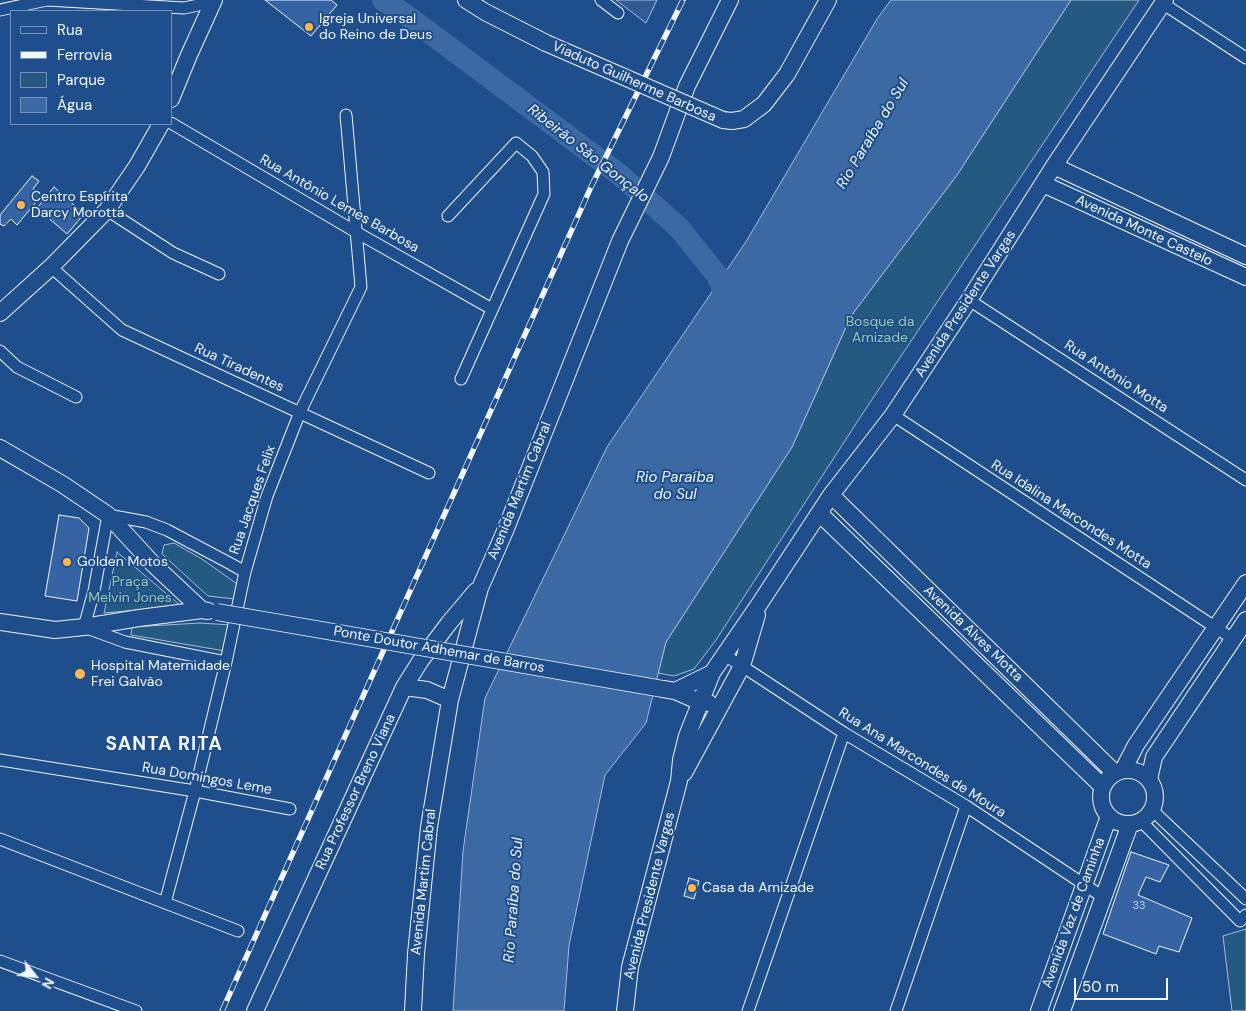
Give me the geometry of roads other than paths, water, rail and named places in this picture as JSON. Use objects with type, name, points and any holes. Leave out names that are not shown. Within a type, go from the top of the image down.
[{"type":"street","points":[[0,10],[47,0],[184,8],[213,1]]},
{"type":"street","name":"Viaduto Guilherme Barbosa","points":[[466,0],[485,12],[546,43],[723,120],[732,121],[744,119],[764,104],[787,74],[828,0]]},
{"type":"street","points":[[601,0],[618,13]]},
{"type":"street","name":"Avenida Martim Cabral","points":[[413,1011],[416,954],[429,827],[450,700],[480,588],[505,531],[620,241],[661,156],[687,86],[730,0]]},
{"type":"street","points":[[172,97],[213,1]]},
{"type":"street","points":[[1164,2],[1246,58]]},
{"type":"street","name":"Avenida Presidente Vargas","points":[[625,1011],[630,967],[679,781],[681,760],[687,736],[712,673],[831,495],[893,415],[1054,166],[1164,2]]},
{"type":"street","name":"Rua Jacques Felix","points":[[165,903],[196,791],[226,662],[244,572],[267,496],[300,412],[361,287],[346,115]]},
{"type":"street","name":"Rua Antônio Lemes Barbosa","points":[[172,124],[492,310]]},
{"type":"street","points":[[0,313],[51,267],[107,210],[137,166],[160,125]]},
{"type":"street","points":[[448,216],[516,143],[532,156],[544,172],[544,194],[460,379]]},
{"type":"street","name":"Avenida Monte Castelo","points":[[1054,166],[1246,256]]},
{"type":"street","name":"Avenida Monte Castelo","points":[[1043,184],[1246,277]]},
{"type":"street","points":[[107,210],[173,253],[219,274]]},
{"type":"street","name":"Rua Tiradentes","points":[[51,267],[122,330],[429,473]]},
{"type":"street","name":"Rua Antônio Motta","points":[[969,300],[1246,480]]},
{"type":"street","points":[[0,351],[17,367],[76,397]]},
{"type":"street","name":"Rua Idalina Marcondes Motta","points":[[893,415],[1233,639]]},
{"type":"street","points":[[0,448],[62,484],[108,515],[154,565],[210,611]]},
{"type":"street","name":"Avenida Alves Motta","points":[[831,495],[977,638],[1119,771]]},
{"type":"street","name":"Avenida Alves Motta","points":[[819,513],[1103,787]]},
{"type":"street","points":[[108,515],[146,522],[167,530],[244,572]]},
{"type":"street","points":[[108,515],[94,591],[84,627],[125,642],[226,662]]},
{"type":"street","points":[[1119,771],[1138,771],[1149,780],[1154,788],[1154,800],[1140,818],[1121,822],[1109,816],[1103,808],[1101,796],[1103,787],[1107,779],[1119,771],[1246,583]]},
{"type":"street","name":"Rua Professor Breno Viana","points":[[256,1011],[404,687],[421,660],[449,623],[480,588]]},
{"type":"street","name":"Avenida Presidente Vargas","points":[[679,781],[742,666],[760,603]]},
{"type":"street","name":"Ponte Doutor Adhemar de Barros","points":[[0,622],[55,630],[140,618],[210,611],[669,690],[700,702]]},
{"type":"street","points":[[1149,780],[1154,757],[1246,620]]},
{"type":"street","points":[[962,651],[977,638]]},
{"type":"street","name":"Rua Ana Marcondes de Moura","points":[[724,655],[844,733],[966,806],[1103,897]]},
{"type":"street","points":[[669,690],[712,673]]},
{"type":"street","points":[[404,687],[426,690],[450,700]]},
{"type":"street","points":[[700,702],[722,704]]},
{"type":"street","points":[[748,1011],[844,733]]},
{"type":"street","name":"Rua Domingos Leme","points":[[0,760],[196,791],[290,809]]},
{"type":"street","points":[[896,1011],[966,806]]},
{"type":"street","name":"Avenida Vaz de Caminha","points":[[1039,1011],[1109,816]]},
{"type":"street","points":[[1140,818],[1243,896],[1246,882]]},
{"type":"street","points":[[1140,818],[1243,918]]},
{"type":"street","name":"Avenida Vaz de Caminha","points":[[1062,1011],[1103,897],[1140,818]]},
{"type":"street","points":[[0,839],[238,931]]},
{"type":"street","points":[[0,961],[136,1011]]},
{"type":"water","name":"Rio Paraíba do Sul","points":[[891,0],[1071,0],[957,175],[851,316],[792,447],[666,642],[646,723],[605,775],[569,945],[564,1011],[453,1011],[463,851],[485,698],[607,447],[747,240],[877,19]]},
{"type":"waterway","name":"Ribeirão São Gonçalo","points":[[383,0],[410,18],[620,175],[679,228],[717,275],[732,309]]},
{"type":"railway","points":[[222,1011],[591,187],[683,0]]},
{"type":"place","name":"Igreja Universal do Reino de Deus","points":[[309,27]]},
{"type":"place","name":"Centro Espírita Darcy Morotta","points":[[21,205]]},
{"type":"place","name":"Golden Motos","points":[[67,562]]},
{"type":"place","name":"Hospital Maternidade Frei Galvão","points":[[80,674]]},
{"type":"place","name":"Casa da Amizade","points":[[692,888]]},
{"type":"district","name":"SANTA RITA","points":[[164,745]]},
{"type":"park label","name":"Bosque da Amizade","points":[[880,330]]},
{"type":"park label","name":"Praça Melvin Jones","points":[[130,590]]}]
